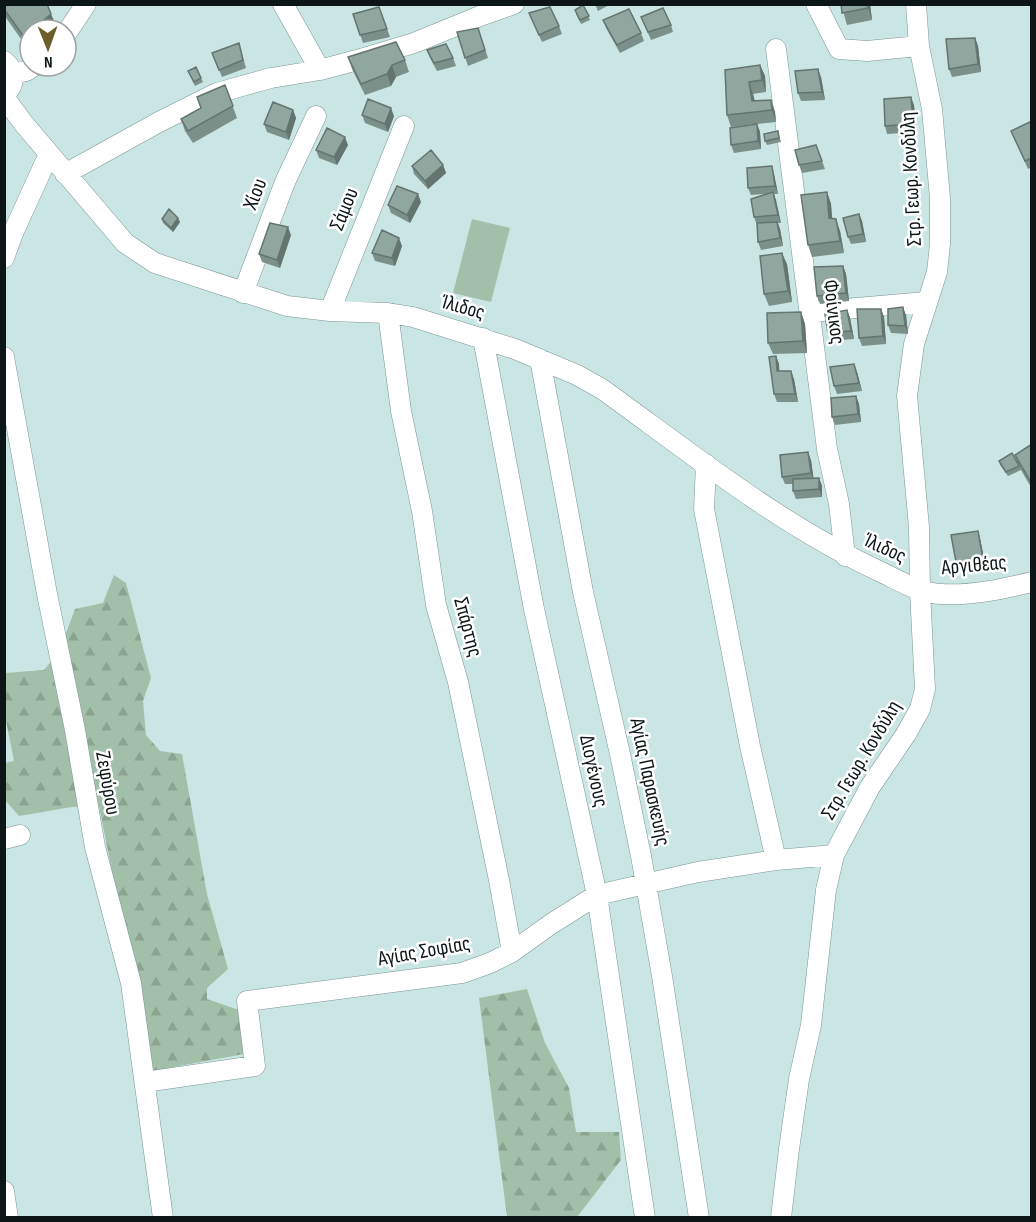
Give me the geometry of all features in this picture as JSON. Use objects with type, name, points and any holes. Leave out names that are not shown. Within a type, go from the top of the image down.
[{"type":"street","points":[[77,18],[86,4]]},
{"type":"street","points":[[284,4],[320,70]]},
{"type":"street","points":[[65,174],[217,93],[271,78],[320,70],[414,43],[514,4]]},
{"type":"street","points":[[816,4],[839,49],[867,51],[919,46]]},
{"type":"street","name":"Στρ. Γεωρ. Κονδύλη","points":[[781,1218],[799,1079],[811,1025],[826,890],[834,855],[870,787],[920,710],[925,689],[919,526],[907,396],[914,344],[937,272],[940,244],[940,198],[932,109],[919,46],[915,4]]},
{"type":"street","name":"Φοίνικος","points":[[776,50],[827,449],[839,504],[845,556]]},
{"type":"street","points":[[4,96],[12,86],[9,67]]},
{"type":"street","name":"Ίλιδος","points":[[4,96],[65,174],[125,243],[155,263],[287,306],[330,311],[388,313],[413,317],[483,338],[540,359],[602,389],[777,516],[845,556],[920,591]]},
{"type":"street","name":"Χίου","points":[[243,293],[285,182],[316,116]]},
{"type":"street","name":"Σάμου","points":[[330,311],[404,126]]},
{"type":"street","points":[[4,258],[13,232],[49,154]]},
{"type":"street","points":[[810,312],[926,302]]},
{"type":"street","name":"Σπάρτης","points":[[388,313],[401,411],[422,512],[436,605],[458,682],[512,952]]},
{"type":"street","name":"Διογένους","points":[[483,338],[534,609],[597,895],[645,1218]]},
{"type":"street","name":"Ζεφύρου","points":[[4,357],[95,847],[131,984],[163,1218]]},
{"type":"street","name":"Αγίας Παρασκευής","points":[[540,359],[583,592],[620,754],[646,883],[699,1218]]},
{"type":"street","points":[[706,464],[704,509],[706,521],[750,746],[776,860]]},
{"type":"street","name":"Αργιθέας","points":[[920,591],[940,594],[970,593],[1032,582]]},
{"type":"street","name":"Αγίας Σοφίας","points":[[146,1082],[255,1066],[248,1001],[462,973],[512,952],[597,895],[698,872],[776,860],[834,855]]},
{"type":"street","points":[[4,1191],[8,1218]]},
{"type":"green space","points":[[472,219],[510,228],[491,302],[453,293]]},
{"type":"green space","points":[[114,575],[126,583],[151,678],[143,701],[146,735],[160,751],[182,754],[207,894],[228,969],[207,988],[207,999],[242,1011],[244,1054],[152,1071],[99,806],[72,807],[19,816],[5,800],[5,763],[14,761],[5,716],[5,673],[44,670],[59,652],[75,609],[103,603]]},
{"type":"green space","points":[[527,989],[545,1043],[569,1088],[576,1132],[619,1132],[621,1160],[577,1217],[507,1217],[479,998]]},
{"type":"building","points":[[4,4],[47,4],[51,14],[46,18],[18,18],[18,29],[4,9]]},
{"type":"building","points":[[841,4],[867,4],[868,8],[842,13]]},
{"type":"building","points":[[583,5],[589,16],[580,20],[575,10]]},
{"type":"building","points":[[379,7],[387,29],[360,35],[353,14]]},
{"type":"building","points":[[550,7],[559,26],[539,35],[529,13]]},
{"type":"building","points":[[663,8],[671,25],[648,32],[641,17]]},
{"type":"building","points":[[629,9],[641,33],[617,45],[603,20]]},
{"type":"building","points":[[478,28],[485,50],[465,58],[457,32]]},
{"type":"building","points":[[975,38],[978,64],[949,69],[946,39]]},
{"type":"building","points":[[396,42],[405,60],[392,65],[387,74],[361,84],[348,57]]},
{"type":"building","points":[[239,43],[243,60],[219,70],[212,53]]},
{"type":"building","points":[[446,44],[453,58],[434,63],[427,50]]},
{"type":"building","points":[[760,65],[762,80],[749,82],[752,101],[771,100],[772,110],[727,115],[725,70]]},
{"type":"building","points":[[196,67],[201,78],[194,82],[188,71]]},
{"type":"building","points":[[818,69],[822,92],[798,93],[795,71]]},
{"type":"building","points":[[225,85],[233,106],[188,131],[181,119],[201,108],[197,97]]},
{"type":"building","points":[[911,97],[913,124],[885,126],[884,99]]},
{"type":"building","points":[[368,99],[391,108],[385,124],[362,115]]},
{"type":"building","points":[[273,102],[293,110],[286,132],[264,124]]},
{"type":"building","points":[[1032,121],[1032,158],[1025,161],[1011,131]]},
{"type":"building","points":[[757,124],[758,141],[731,145],[730,128]]},
{"type":"building","points":[[327,128],[345,137],[334,157],[316,150]]},
{"type":"building","points":[[778,131],[779,138],[765,141],[764,134]]},
{"type":"building","points":[[816,145],[822,161],[799,165],[795,150]]},
{"type":"building","points":[[431,150],[443,165],[425,181],[412,166]]},
{"type":"building","points":[[772,166],[775,186],[748,188],[747,168]]},
{"type":"building","points":[[397,186],[418,194],[407,215],[388,205]]},
{"type":"building","points":[[773,192],[778,215],[754,217],[751,199]]},
{"type":"building","points":[[827,192],[829,218],[836,219],[840,241],[808,245],[801,195]]},
{"type":"building","points":[[169,209],[178,218],[171,228],[162,219]]},
{"type":"building","points":[[859,214],[863,234],[848,237],[843,218]]},
{"type":"building","points":[[777,222],[780,238],[758,242],[757,223]]},
{"type":"building","points":[[270,223],[288,227],[277,260],[259,254]]},
{"type":"building","points":[[382,230],[399,238],[392,258],[372,253]]},
{"type":"building","points":[[782,253],[788,291],[764,294],[760,256]]},
{"type":"building","points":[[843,266],[846,293],[817,296],[814,267]]},
{"type":"building","points":[[903,307],[905,326],[888,325],[888,309]]},
{"type":"building","points":[[857,309],[881,309],[883,336],[859,338]]},
{"type":"building","points":[[847,310],[851,331],[828,333],[825,314]]},
{"type":"building","points":[[801,312],[803,341],[768,343],[767,313]]},
{"type":"building","points":[[776,356],[777,371],[791,371],[795,394],[774,394],[769,357]]},
{"type":"building","points":[[854,364],[859,383],[834,386],[830,367]]},
{"type":"building","points":[[856,396],[858,414],[832,417],[831,398]]},
{"type":"building","points":[[1032,444],[1032,484],[1015,455]]},
{"type":"building","points":[[808,452],[811,473],[782,477],[780,455]]},
{"type":"building","points":[[1012,453],[1019,466],[1006,472],[999,461]]},
{"type":"building","points":[[819,478],[819,489],[793,491],[793,479]]},
{"type":"building","points":[[978,531],[983,559],[956,562],[951,535]]}]
